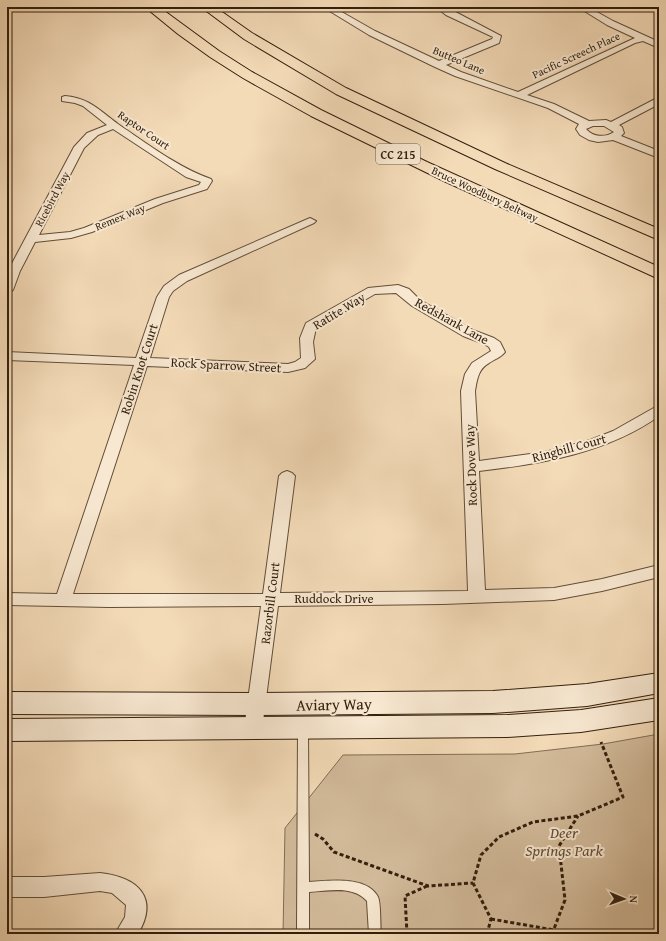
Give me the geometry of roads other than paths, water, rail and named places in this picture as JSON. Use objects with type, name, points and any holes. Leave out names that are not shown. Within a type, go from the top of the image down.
[{"type":"highway","name":"Bruce Woodbury Beltway","points":[[151,7],[225,60],[307,108],[402,155],[659,274]]},
{"type":"highway","name":"CC 215","points":[[207,7],[248,36],[341,91],[500,166],[659,235]]},
{"type":"main road","name":"Aviary Way","points":[[7,730],[525,701],[611,692],[659,683]]},
{"type":"main road","name":"Aviary Way","points":[[7,703],[100,703],[255,717],[303,729],[528,725],[581,721],[659,709]]},
{"type":"main road","points":[[7,714],[53,712],[100,703]]},
{"type":"street","name":"Butteo Lane","points":[[327,7],[372,33],[469,79],[563,111],[587,124]]},
{"type":"street","points":[[438,65],[496,41],[497,38],[497,36],[440,7]]},
{"type":"street","points":[[582,7],[610,23],[659,45]]},
{"type":"street","name":"Pacific Screech Place","points":[[519,95],[632,41],[644,38]]},
{"type":"street","name":"Raptor Court","points":[[65,99],[77,100],[86,104],[115,126],[190,175],[207,181],[205,184]]},
{"type":"street","points":[[612,125],[659,100]]},
{"type":"street","points":[[614,137],[620,132],[612,125],[599,122],[587,124],[581,129],[587,136],[600,139],[614,137],[659,155]]},
{"type":"street","name":"Ricebird Way","points":[[7,290],[14,271],[85,138],[93,132],[115,126]]},
{"type":"street","name":"Remex Way","points":[[31,239],[71,235],[88,230],[159,201],[195,190],[205,184]]},
{"type":"street","name":"Robin Knot Court","points":[[63,600],[163,296],[174,283],[310,221]]},
{"type":"street","name":"Redshank Lane","points":[[385,289],[398,289],[405,292],[416,303],[468,333],[489,341],[495,345],[496,348]]},
{"type":"street","name":"Ratite Way","points":[[300,365],[308,359],[305,347],[306,334],[311,326],[372,291],[385,289]]},
{"type":"street","name":"Rock Dove Way","points":[[477,597],[468,391],[475,367],[484,360],[494,357],[498,352],[496,348]]},
{"type":"street","name":"Rock Sparrow Street","points":[[7,356],[243,365],[279,368],[288,368],[300,365]]},
{"type":"street","name":"Ringbill Court","points":[[472,467],[537,458],[608,438],[632,427],[659,409]]},
{"type":"street","name":"Razorbill Court","points":[[255,717],[287,476]]},
{"type":"street","name":"Ruddock Drive","points":[[7,599],[443,598],[554,594],[602,585],[659,571]]},
{"type":"street","points":[[7,887],[44,887],[100,882],[116,884],[131,894],[137,903],[135,919],[126,934]]},
{"type":"lane","points":[[303,729],[303,934]]},
{"type":"lane","points":[[303,887],[352,886],[364,889],[373,899],[375,934]]},
{"type":"park label","name":"Deer Springs Park","points":[[564,841]]}]
